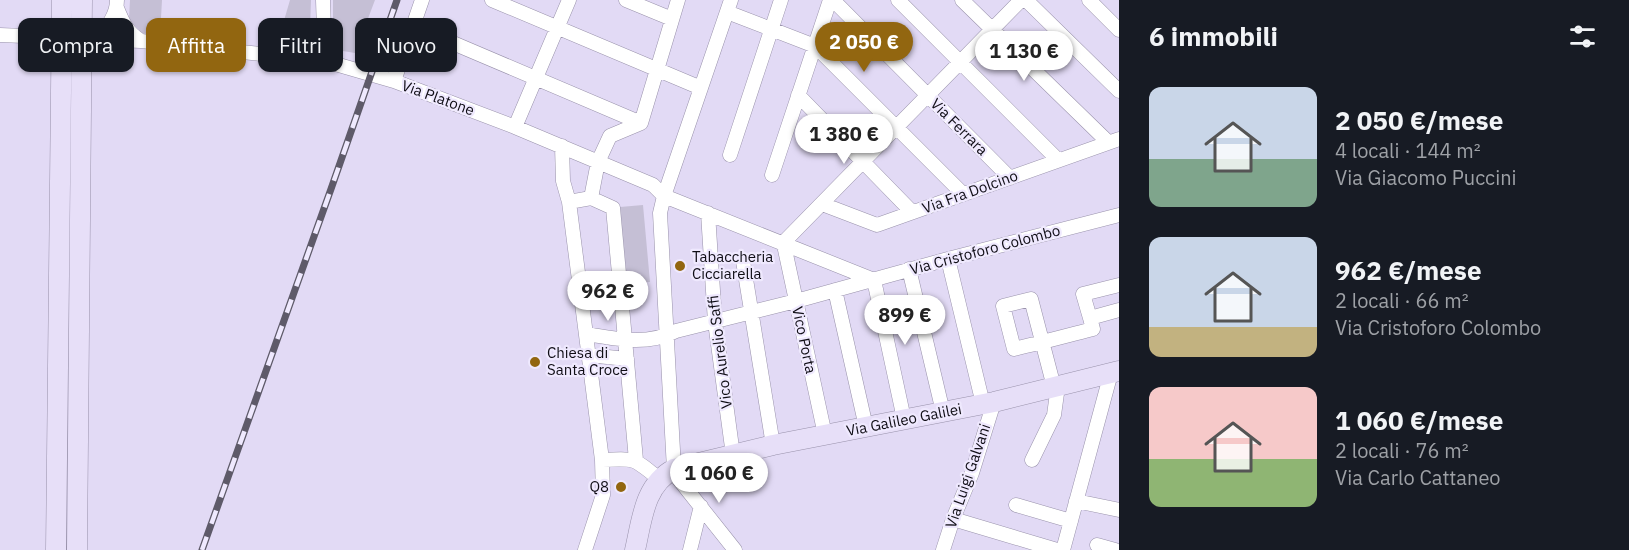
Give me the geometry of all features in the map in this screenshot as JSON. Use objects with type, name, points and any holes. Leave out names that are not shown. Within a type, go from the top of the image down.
[{"type":"street","points":[[62,0],[62,18]]},
{"type":"street","points":[[82,0],[85,18]]},
{"type":"street","points":[[323,0],[323,18]]},
{"type":"street","points":[[416,18],[422,0]]},
{"type":"street","points":[[492,0],[701,88]]},
{"type":"street","points":[[515,127],[569,0]]},
{"type":"street","points":[[626,0],[672,19]]},
{"type":"street","points":[[591,198],[600,159],[610,136],[641,123],[678,0]]},
{"type":"street","points":[[730,155],[781,0]]},
{"type":"street","points":[[772,174],[832,0]]},
{"type":"street","name":"Via Ferrara","points":[[832,0],[1010,177]]},
{"type":"street","points":[[898,0],[1058,160]]},
{"type":"street","points":[[962,0],[1116,141]]},
{"type":"street","points":[[783,244],[1021,0]]},
{"type":"street","points":[[1026,0],[1119,91]]},
{"type":"street","points":[[1089,0],[1119,30]]},
{"type":"street","points":[[111,18],[117,4]]},
{"type":"street","points":[[117,4],[125,27],[131,35],[141,41]]},
{"type":"street","points":[[675,472],[672,333],[660,213],[669,193],[729,6],[771,29],[815,46],[963,194]]},
{"type":"street","name":"Via Platone","points":[[0,35],[18,36]]},
{"type":"street","name":"Via Platone","points":[[134,41],[258,54]]},
{"type":"street","points":[[457,45],[641,123]]},
{"type":"street","name":"Via Platone","points":[[343,66],[394,81],[600,159],[708,213],[874,280]]},
{"type":"street","points":[[57,550],[61,72]]},
{"type":"street","points":[[77,550],[88,72]]},
{"type":"street","points":[[394,81],[397,72]]},
{"type":"street","points":[[798,95],[912,212]]},
{"type":"street","name":"Via Fra Dolcino","points":[[822,204],[877,225],[1116,141]]},
{"type":"street","points":[[556,144],[569,202],[602,460],[603,495],[585,550]]},
{"type":"street","points":[[569,202],[591,198],[613,208],[636,460]]},
{"type":"street","name":"Vico Aurelio Saffi","points":[[708,213],[715,322],[733,455]]},
{"type":"street","name":"Via Cristoforo Colombo","points":[[586,334],[626,341],[658,339],[672,333],[909,269],[1119,215]]},
{"type":"street","name":"Vico Porta","points":[[783,244],[825,435]]},
{"type":"street","points":[[948,259],[988,403]]},
{"type":"street","points":[[743,261],[773,446]]},
{"type":"street","points":[[909,269],[943,412]]},
{"type":"street","points":[[579,277],[620,286]]},
{"type":"street","points":[[874,280],[904,419]]},
{"type":"street","points":[[1032,460],[1054,415],[1056,387],[1042,342],[1031,299],[1003,306],[1014,349],[1042,342],[1093,329],[1083,294],[1119,285]]},
{"type":"street","points":[[835,290],[866,427]]},
{"type":"street","points":[[1089,318],[1119,310]]},
{"type":"street","points":[[588,355],[627,359]]},
{"type":"street","points":[[1063,550],[1115,372]]},
{"type":"street","name":"Via Galileo Galilei","points":[[675,472],[733,455],[988,403],[1115,372]]},
{"type":"street","name":"Via Luigi Galvani","points":[[943,550],[972,473],[988,403]]},
{"type":"street","points":[[602,460],[636,460],[675,472],[735,550]]},
{"type":"street","points":[[634,550],[645,504],[652,488],[675,472]]},
{"type":"street","points":[[1076,501],[1119,510]]},
{"type":"street","points":[[1016,505],[1071,521]]},
{"type":"street","points":[[690,550],[701,506]]},
{"type":"street","points":[[953,519],[1057,550]]},
{"type":"street","points":[[1097,545],[1115,550]]},
{"type":"shaded area","points":[[130,0],[162,0],[161,18],[146,18],[146,34],[142,33],[134,24],[134,18],[129,18]]},
{"type":"shaded area","points":[[290,0],[311,0],[310,18],[285,18]]},
{"type":"shaded area","points":[[333,0],[375,0],[368,18],[355,18],[355,53],[343,51],[343,18],[333,18]]},
{"type":"shaded area","points":[[643,205],[650,282],[627,284],[620,207]]},
{"type":"tunnel","points":[[72,0],[72,18]]},
{"type":"tunnel","points":[[70,165],[70,303]]},
{"type":"tunnel","points":[[66,550],[69,483]]},
{"type":"railway","points":[[202,550],[397,0]]},
{"type":"place","name":"Tabaccheria Cicciarella","points":[[680,266]]},
{"type":"place","name":"Chiesa di Santa Croce","points":[[535,362]]},
{"type":"place","name":"Q8","points":[[621,487]]}]
